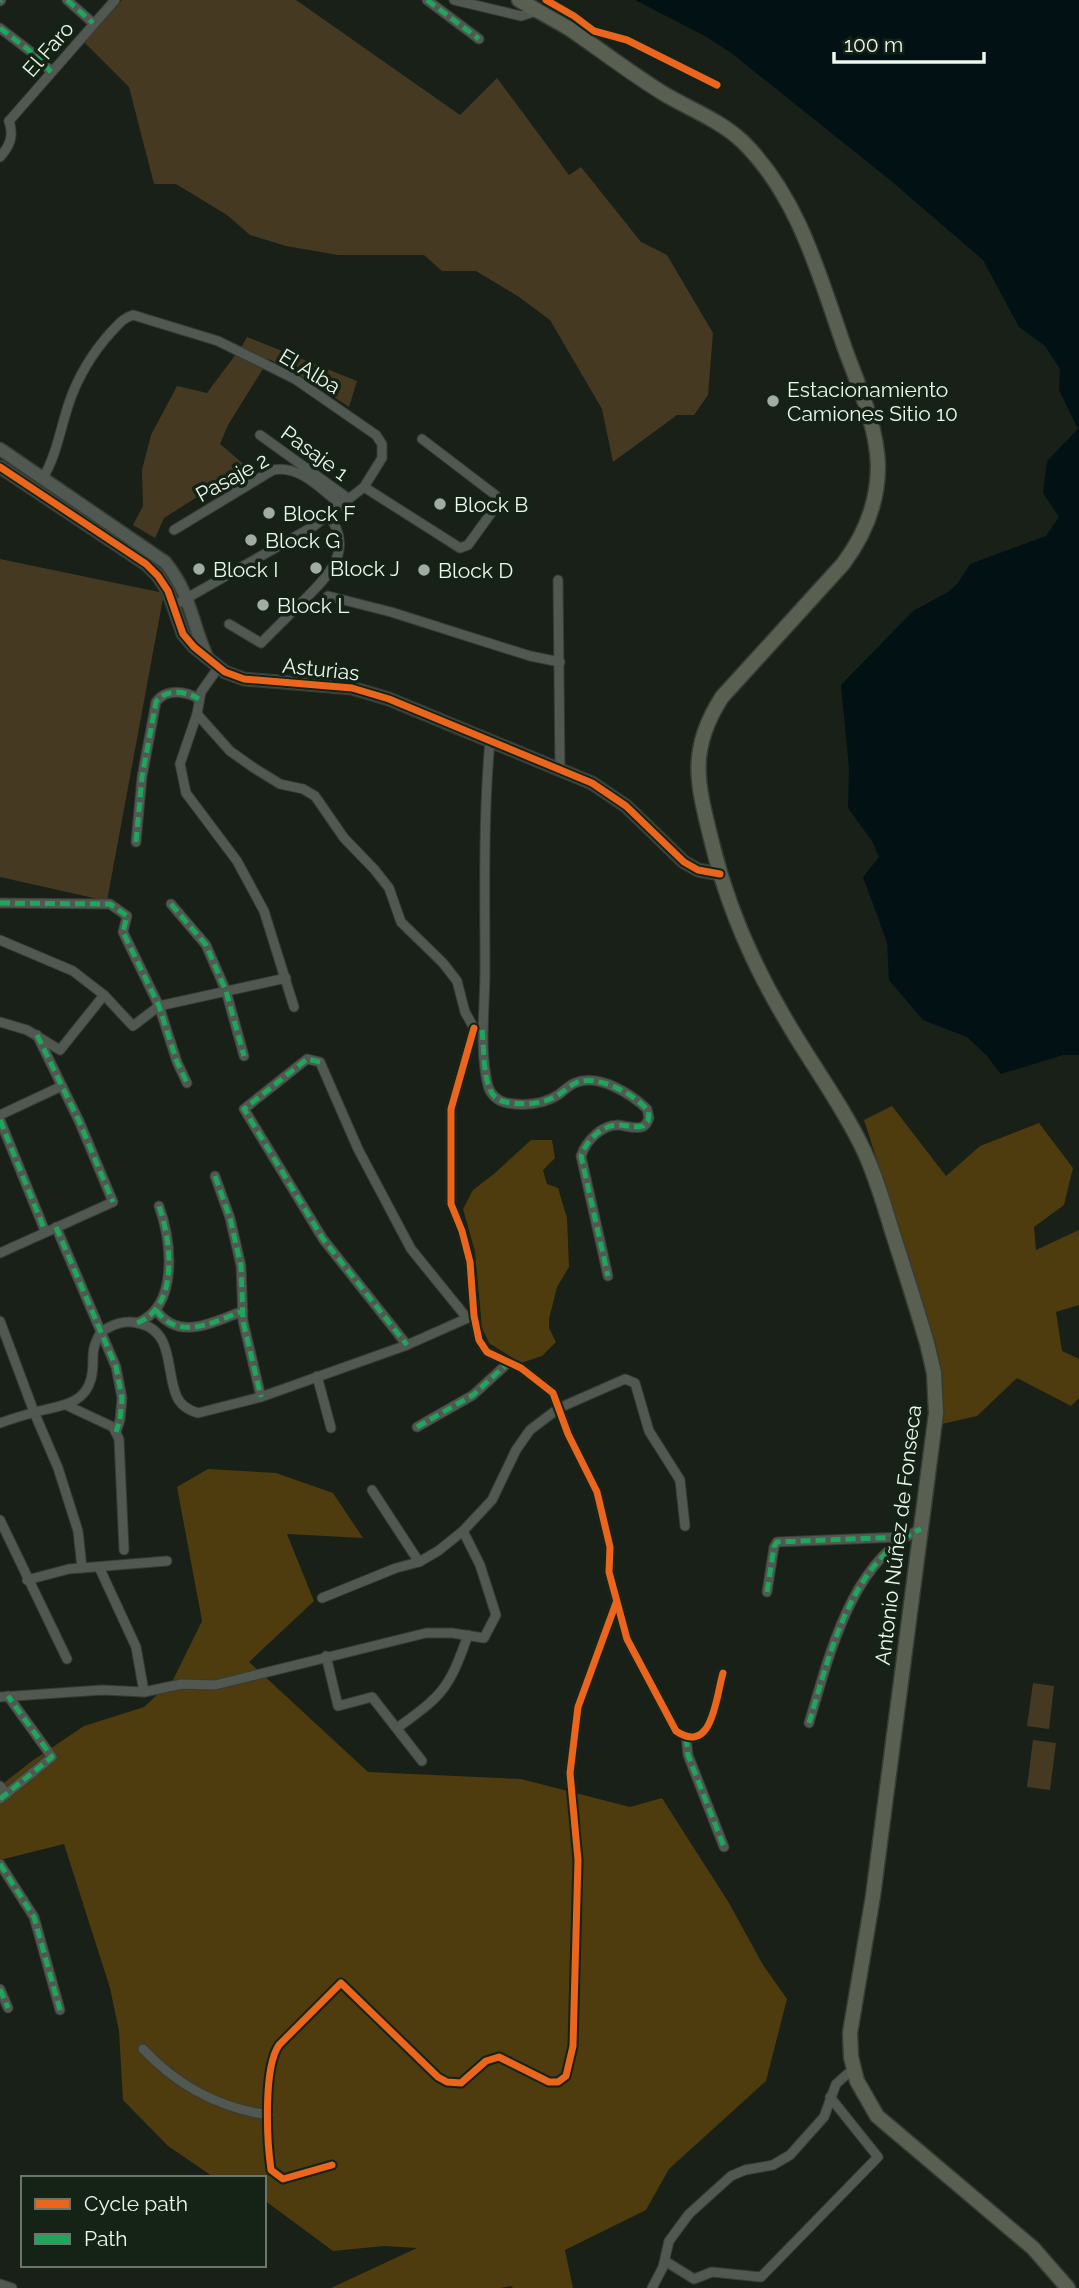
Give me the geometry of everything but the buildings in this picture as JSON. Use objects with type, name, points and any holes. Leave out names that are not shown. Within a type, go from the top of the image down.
[{"type":"main road","name":"Antonio Núñez de Fonseca","points":[[519,0],[567,27],[628,75],[729,131],[766,168],[794,214],[838,321],[876,441],[878,470],[866,526],[852,552],[730,688],[716,708],[705,730],[699,753],[698,787],[720,874],[741,934],[768,990],[867,1157],[928,1343],[934,1373],[936,1413],[921,1530],[873,1896],[851,2020],[853,2069],[862,2092],[877,2116],[1026,2241],[1068,2288]]},
{"type":"street","points":[[67,0],[93,23]]},
{"type":"street","name":"El Faro","points":[[4,118],[51,72],[115,0]]},
{"type":"street","points":[[427,0],[479,39]]},
{"type":"street","points":[[454,0],[521,16],[540,13]]},
{"type":"street","points":[[0,28],[39,58],[51,72]]},
{"type":"street","points":[[0,157],[11,138],[4,118]]},
{"type":"street","name":"El Alba","points":[[43,478],[52,462],[68,406],[81,374],[108,336],[124,318],[133,315],[229,346],[295,379],[376,435],[382,444],[382,458],[364,487],[314,526],[173,606]]},
{"type":"street","name":"Pasaje 1","points":[[260,435],[345,502]]},
{"type":"street","points":[[364,487],[457,547],[468,545],[497,505],[498,498],[422,439]]},
{"type":"street","name":"Asturias","points":[[0,449],[165,562],[188,599],[207,657]]},
{"type":"street","name":"Asturias","points":[[0,467],[146,564],[163,583],[183,634],[218,668],[244,678],[340,686],[364,690],[389,699],[592,783],[617,799],[684,862],[698,870],[720,874]]},
{"type":"street","name":"Pasaje 2","points":[[174,530],[279,468],[296,471],[345,502]]},
{"type":"street","points":[[229,624],[261,643],[326,578],[334,567],[339,547],[337,530],[328,515]]},
{"type":"street","points":[[558,580],[560,770]]},
{"type":"street","points":[[328,596],[391,612],[530,656],[560,662]]},
{"type":"street","points":[[218,668],[205,683],[180,764],[186,793],[237,862],[256,894],[271,929],[294,1007]]},
{"type":"street","points":[[136,842],[142,777],[156,702],[163,695],[177,692],[199,699]]},
{"type":"street","points":[[197,714],[230,751],[254,768],[280,784],[303,789],[315,796],[344,838],[389,888],[401,922],[443,963],[457,981],[465,1012],[478,1029],[492,1094],[509,1103],[536,1104],[558,1095],[574,1083],[590,1081],[608,1085],[627,1094],[649,1112],[648,1121],[643,1126],[617,1125],[601,1130],[585,1147],[581,1156],[608,1276]]},
{"type":"street","points":[[470,1317],[470,1262],[451,1204],[450,1136],[454,1096],[478,1029],[485,975],[485,790],[490,741]]},
{"type":"street","points":[[0,903],[110,904],[127,916],[123,932],[159,1006],[177,1062],[187,1083]]},
{"type":"street","points":[[171,904],[206,945],[226,991],[244,1056]]},
{"type":"street","points":[[0,940],[73,971],[104,995],[133,1026],[159,1006],[286,978]]},
{"type":"street","points":[[0,1022],[37,1035],[60,1050],[104,995]]},
{"type":"street","points":[[0,1252],[113,1202],[37,1035]]},
{"type":"street","points":[[407,1345],[323,1239],[244,1109],[307,1059],[320,1062],[358,1149],[411,1249],[470,1317],[487,1352],[521,1368],[553,1393],[568,1434],[597,1492],[610,1547],[609,1572],[627,1639],[676,1731],[686,1737],[695,1738],[710,1725],[723,1673]]},
{"type":"street","points":[[45,1231],[0,1117],[62,1086]]},
{"type":"street","points":[[215,1176],[230,1218],[241,1266],[243,1311],[261,1397]]},
{"type":"street","points":[[137,1323],[156,1310],[165,1289],[168,1254],[159,1206]]},
{"type":"street","points":[[56,1227],[116,1367],[122,1409],[116,1432]]},
{"type":"street","points":[[156,1310],[171,1324],[189,1328],[243,1311]]},
{"type":"street","points":[[0,1423],[66,1405],[82,1395],[89,1385],[92,1354],[101,1332],[122,1322],[137,1323],[160,1336],[167,1351],[176,1395],[187,1409],[198,1413],[261,1397],[407,1345],[470,1317]]},
{"type":"street","points":[[0,1321],[58,1468],[78,1531],[82,1568]]},
{"type":"street","points":[[417,1427],[473,1395],[509,1362]]},
{"type":"street","points":[[317,1376],[331,1428]]},
{"type":"street","points":[[322,1598],[396,1568],[419,1562],[438,1552],[463,1531],[492,1500],[516,1450],[530,1430],[559,1408],[625,1378],[635,1383],[649,1431],[680,1480],[685,1527]]},
{"type":"street","points":[[66,1405],[113,1427],[116,1432],[120,1452],[124,1550]]},
{"type":"street","points":[[372,1490],[419,1562]]},
{"type":"street","points":[[0,1520],[67,1659]]},
{"type":"street","points":[[767,1592],[777,1542],[902,1537],[921,1530]]},
{"type":"street","points":[[4,1696],[102,1690],[144,1692],[182,1684],[215,1685],[426,1633],[452,1633],[484,1638],[496,1615],[480,1565],[463,1531]]},
{"type":"street","points":[[810,1723],[831,1649],[853,1598],[879,1560],[902,1537]]},
{"type":"street","points":[[27,1580],[69,1569],[167,1562]]},
{"type":"street","points":[[99,1567],[135,1647],[144,1692]]},
{"type":"street","points":[[332,2165],[283,2179],[271,2170],[269,2071],[275,2051],[341,1983],[447,2082],[461,2083],[486,2061],[499,2057],[549,2082],[558,2082],[566,2076],[573,2046],[578,1860],[570,1773],[578,1707],[617,1603]]},
{"type":"street","points":[[397,1728],[430,1705],[446,1688],[456,1670],[468,1635]]},
{"type":"street","points":[[326,1656],[338,1706],[372,1697],[422,1761]]},
{"type":"street","points":[[0,1786],[3,1797],[52,1757],[4,1696]]},
{"type":"street","points":[[686,1737],[688,1755],[724,1847]]},
{"type":"street","points":[[0,1864],[34,1917],[61,2010]]},
{"type":"street","points":[[0,1989],[8,2008]]},
{"type":"street","points":[[143,2049],[176,2080],[203,2096],[235,2108],[269,2115]]},
{"type":"street","points":[[652,2288],[665,2261],[669,2241],[698,2204],[738,2172],[766,2167],[785,2159],[820,2122],[841,2078],[853,2069]]},
{"type":"street","points":[[665,2261],[694,2279],[712,2272],[761,2277],[878,2157],[830,2097]]},
{"type":"street","points":[[0,2284],[12,2288]]},
{"type":"shaded area","points":[[122,0],[296,0],[460,115],[497,78],[569,175],[581,167],[641,242],[667,255],[713,333],[708,395],[694,415],[677,415],[613,462],[602,409],[550,320],[519,297],[476,271],[442,271],[424,255],[338,255],[286,246],[250,235],[227,215],[176,184],[154,184],[129,87],[84,42]]},
{"type":"shaded area","points":[[635,0],[1079,0],[1079,1055],[1063,1055],[1001,1074],[967,1037],[923,1020],[889,980],[887,942],[863,877],[879,857],[872,841],[848,808],[849,768],[841,685],[913,611],[948,592],[958,583],[970,564],[1046,536],[1059,517],[1043,493],[1047,461],[1078,429],[1059,390],[1060,369],[1045,346],[1019,327],[983,260],[890,180],[730,52]]},
{"type":"shaded area","points":[[247,337],[357,381],[349,407],[269,359],[228,425],[220,444],[246,466],[164,518],[155,538],[133,525],[143,506],[142,470],[151,435],[177,386],[207,393]]},
{"type":"shaded area","points":[[0,559],[164,593],[107,901],[0,877]]},
{"type":"shaded area","points":[[892,1106],[946,1176],[980,1146],[1039,1123],[1073,1168],[1064,1205],[1034,1227],[1036,1250],[1079,1230],[1079,1305],[1056,1312],[1062,1351],[1079,1359],[1079,1398],[1071,1406],[1017,1378],[977,1416],[942,1424],[936,1344],[864,1120]]},
{"type":"shaded area","points":[[531,1140],[552,1140],[555,1158],[543,1170],[547,1184],[558,1188],[567,1218],[569,1267],[557,1287],[549,1319],[549,1328],[556,1342],[542,1356],[521,1363],[489,1343],[482,1328],[475,1252],[463,1209],[473,1190]]},
{"type":"shaded area","points":[[208,1469],[276,1473],[333,1493],[363,1538],[287,1534],[314,1601],[249,1662],[368,1772],[521,1779],[630,1807],[662,1798],[729,1903],[763,1965],[787,1999],[766,2081],[669,2169],[646,2210],[565,2250],[573,2288],[331,2288],[417,2248],[384,2246],[333,2251],[266,2201],[266,2176],[212,2176],[168,2146],[123,2100],[119,2031],[110,1988],[64,1844],[0,1860],[0,1786],[84,1726],[144,1707],[173,1680],[202,1621],[177,1487]]},
{"type":"shaded area","points":[[1033,1683],[1054,1686],[1049,1729],[1027,1726]]},
{"type":"shaded area","points":[[1033,1740],[1056,1743],[1050,1790],[1027,1787]]},
{"type":"marked path","points":[[67,0],[93,23]]},
{"type":"marked path","points":[[427,0],[479,39]]},
{"type":"marked path","points":[[0,28],[39,58],[51,72]]},
{"type":"marked path","points":[[136,842],[142,777],[156,702],[165,694],[176,692],[199,699]]},
{"type":"marked path","points":[[0,903],[110,904],[127,916],[123,932],[159,1006],[177,1062],[187,1083]]},
{"type":"marked path","points":[[171,904],[206,945],[226,991],[244,1056]]},
{"type":"marked path","points":[[482,1030],[488,1083],[493,1095],[504,1102],[541,1102],[578,1082],[590,1080],[618,1089],[636,1099],[649,1112],[648,1121],[643,1126],[613,1125],[601,1130],[591,1139],[581,1156],[608,1276]]},
{"type":"marked path","points":[[37,1035],[79,1121],[113,1202]]},
{"type":"marked path","points":[[320,1062],[307,1059],[244,1109],[323,1239],[407,1345]]},
{"type":"marked path","points":[[0,1120],[45,1231]]},
{"type":"marked path","points":[[215,1176],[230,1218],[241,1266],[243,1321],[261,1397]]},
{"type":"marked path","points":[[137,1323],[151,1314],[166,1287],[169,1253],[159,1206]]},
{"type":"marked path","points":[[56,1227],[116,1367],[122,1398],[116,1432]]},
{"type":"marked path","points":[[156,1310],[165,1320],[186,1327],[208,1324],[243,1311]]},
{"type":"marked path","points":[[417,1427],[473,1395],[509,1362]]},
{"type":"marked path","points":[[809,1723],[835,1641],[860,1586],[877,1563],[897,1543],[921,1529]]},
{"type":"marked path","points":[[767,1592],[777,1542],[902,1537]]},
{"type":"marked path","points":[[0,1799],[52,1757],[8,1696]]},
{"type":"marked path","points":[[686,1737],[688,1755],[724,1847]]},
{"type":"marked path","points":[[0,1864],[34,1917],[60,2010]]},
{"type":"marked path","points":[[0,1989],[8,2008]]},
{"type":"cycle path","points":[[546,0],[594,31],[627,40],[717,85]]},
{"type":"cycle path","points":[[0,467],[146,564],[168,591],[183,634],[194,647],[225,672],[244,679],[352,688],[389,699],[592,783],[626,806],[684,862],[698,870],[720,874]]},
{"type":"cycle path","points":[[474,1028],[451,1109],[451,1204],[470,1262],[474,1316],[479,1340],[487,1352],[521,1368],[553,1393],[568,1434],[597,1492],[610,1547],[609,1572],[627,1639],[676,1731],[688,1737],[698,1736],[705,1730],[715,1708],[723,1673]]},
{"type":"cycle path","points":[[332,2165],[283,2179],[271,2170],[268,2087],[270,2070],[279,2045],[341,1983],[438,2077],[447,2082],[461,2083],[486,2061],[499,2057],[549,2082],[558,2082],[566,2076],[573,2046],[578,1860],[570,1773],[578,1707],[616,1603]]},
{"type":"place","name":"Estacionamiento Camiones Sitio 10","points":[[773,401]]},
{"type":"place","name":"Block B","points":[[440,504]]},
{"type":"place","name":"Block F","points":[[269,513]]},
{"type":"place","name":"Block G","points":[[251,540]]},
{"type":"place","name":"Block J","points":[[316,568]]},
{"type":"place","name":"Block I","points":[[199,569]]},
{"type":"place","name":"Block D","points":[[424,570]]},
{"type":"place","name":"Block L","points":[[263,605]]}]
